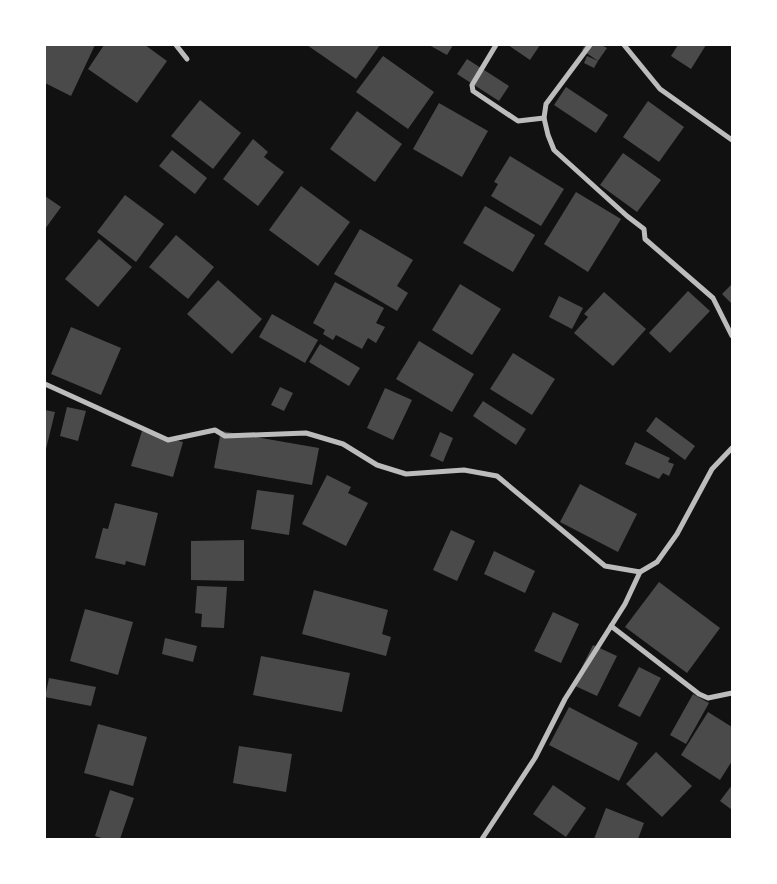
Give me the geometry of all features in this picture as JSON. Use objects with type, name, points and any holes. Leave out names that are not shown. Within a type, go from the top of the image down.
[{"type":"street","points":[[176,45],[187,58]]},
{"type":"street","points":[[496,45],[472,85],[473,91],[518,121],[544,118]]},
{"type":"street","points":[[590,45],[546,104],[544,118],[554,150],[644,229],[645,239],[712,298],[732,336]]},
{"type":"street","points":[[624,45],[660,89],[732,140]]},
{"type":"street","points":[[45,384],[168,440],[215,430],[225,436],[306,433],[343,444],[378,465],[406,474],[464,470],[497,476],[605,566],[640,572]]},
{"type":"street","points":[[482,839],[535,758],[565,699],[625,604],[640,572],[657,562],[677,534],[712,469],[732,448]]},
{"type":"street","points":[[611,626],[699,694],[708,698],[732,693]]},
{"type":"building","points":[[46,45],[95,45],[71,96],[45,83]]},
{"type":"building","points":[[104,45],[145,45],[167,61],[137,103],[88,69]]},
{"type":"building","points":[[307,45],[380,45],[356,79]]},
{"type":"building","points":[[429,45],[453,45],[447,55]]},
{"type":"building","points":[[508,45],[540,45],[530,60]]},
{"type":"building","points":[[585,45],[601,45],[607,48],[598,61],[582,50]]},
{"type":"building","points":[[678,45],[706,45],[691,69],[671,56]]},
{"type":"building","points":[[383,56],[434,92],[408,129],[356,92]]},
{"type":"building","points":[[587,56],[598,61],[594,68],[584,63]]},
{"type":"building","points":[[467,59],[509,86],[499,101],[457,74]]},
{"type":"building","points":[[566,87],[608,115],[596,133],[554,105]]},
{"type":"building","points":[[200,100],[241,133],[213,169],[171,136]]},
{"type":"building","points":[[648,101],[684,127],[659,162],[623,137]]},
{"type":"building","points":[[439,103],[488,131],[462,177],[413,149]]},
{"type":"building","points":[[357,111],[402,144],[375,182],[330,149]]},
{"type":"building","points":[[253,139],[268,152],[264,157],[284,172],[258,206],[223,179]]},
{"type":"building","points":[[172,150],[207,178],[195,194],[159,166]]},
{"type":"building","points":[[623,153],[661,180],[637,212],[600,185]]},
{"type":"building","points":[[510,156],[564,189],[541,226],[491,196],[498,184],[494,182]]},
{"type":"building","points":[[301,186],[350,222],[318,266],[269,230]]},
{"type":"building","points":[[576,192],[621,219],[588,272],[544,244]]},
{"type":"building","points":[[125,195],[164,224],[136,262],[97,232]]},
{"type":"building","points":[[45,196],[61,207],[45,229]]},
{"type":"building","points":[[485,206],[535,235],[513,272],[463,243]]},
{"type":"building","points":[[360,229],[413,260],[397,286],[408,293],[397,311],[334,274]]},
{"type":"building","points":[[176,235],[214,267],[188,299],[149,267]]},
{"type":"building","points":[[99,239],[132,267],[98,307],[65,279]]},
{"type":"building","points":[[218,280],[262,319],[232,354],[187,314]]},
{"type":"building","points":[[335,282],[384,308],[376,323],[385,327],[376,343],[368,338],[362,349],[336,335],[333,340],[323,334],[325,330],[313,323]]},
{"type":"building","points":[[460,284],[501,309],[472,355],[432,330]]},
{"type":"building","points":[[732,284],[732,304],[722,294]]},
{"type":"building","points":[[688,291],[710,311],[670,353],[649,333]]},
{"type":"building","points":[[604,292],[646,329],[613,366],[574,333],[588,317],[584,314]]},
{"type":"building","points":[[559,296],[583,308],[572,329],[549,317]]},
{"type":"building","points":[[272,314],[318,340],[305,363],[259,337]]},
{"type":"building","points":[[71,327],[121,348],[101,395],[51,374]]},
{"type":"building","points":[[419,341],[474,374],[452,412],[396,379]]},
{"type":"building","points":[[320,344],[360,368],[349,386],[309,362]]},
{"type":"building","points":[[513,353],[555,379],[532,415],[490,389]]},
{"type":"building","points":[[280,387],[293,393],[284,411],[271,405]]},
{"type":"building","points":[[385,388],[412,400],[393,440],[367,428]]},
{"type":"building","points":[[483,401],[526,429],[516,445],[473,416]]},
{"type":"building","points":[[67,407],[86,411],[78,441],[60,436]]},
{"type":"building","points":[[45,410],[55,412],[46,449],[45,449]]},
{"type":"building","points":[[656,417],[695,446],[685,460],[646,431]]},
{"type":"building","points":[[142,431],[183,442],[173,477],[131,466]]},
{"type":"building","points":[[221,431],[319,448],[312,485],[214,468]]},
{"type":"building","points":[[440,432],[453,438],[443,462],[430,456]]},
{"type":"building","points":[[635,442],[670,458],[668,462],[674,464],[669,476],[663,473],[659,479],[625,464]]},
{"type":"building","points":[[327,475],[351,487],[348,493],[368,503],[346,546],[302,524]]},
{"type":"building","points":[[580,484],[637,514],[618,552],[560,522]]},
{"type":"building","points":[[257,490],[294,495],[289,535],[251,529]]},
{"type":"building","points":[[115,503],[158,513],[145,566],[126,561],[125,565],[95,558],[103,528],[108,529]]},
{"type":"building","points":[[451,530],[475,541],[457,581],[433,570]]},
{"type":"building","points":[[244,540],[244,581],[191,580],[191,541]]},
{"type":"building","points":[[494,551],[535,571],[525,593],[484,574]]},
{"type":"building","points":[[659,582],[720,628],[687,673],[625,627]]},
{"type":"building","points":[[197,586],[227,587],[224,628],[201,627],[202,614],[195,613]]},
{"type":"building","points":[[314,590],[388,610],[382,634],[391,637],[386,656],[302,634]]},
{"type":"building","points":[[85,609],[133,622],[118,675],[70,661]]},
{"type":"building","points":[[553,612],[579,624],[561,663],[534,651]]},
{"type":"building","points":[[165,638],[197,646],[193,662],[162,654]]},
{"type":"building","points":[[593,645],[617,656],[597,696],[573,685]]},
{"type":"building","points":[[261,656],[350,673],[342,712],[253,695]]},
{"type":"building","points":[[639,667],[661,678],[640,717],[618,706]]},
{"type":"building","points":[[49,678],[96,687],[91,706],[45,697]]},
{"type":"building","points":[[693,694],[709,703],[686,744],[670,735]]},
{"type":"building","points":[[569,707],[638,743],[619,781],[549,745]]},
{"type":"building","points":[[708,712],[732,727],[732,761],[720,780],[681,755]]},
{"type":"building","points":[[98,724],[147,737],[133,786],[84,773]]},
{"type":"building","points":[[239,746],[292,754],[286,792],[233,783]]},
{"type":"building","points":[[656,752],[692,786],[662,817],[626,784]]},
{"type":"building","points":[[553,785],[586,808],[566,837],[533,814]]},
{"type":"building","points":[[732,785],[732,810],[720,801]]},
{"type":"building","points":[[110,790],[134,798],[120,839],[105,839],[95,836]]},
{"type":"building","points":[[606,808],[644,823],[638,839],[594,839]]}]
